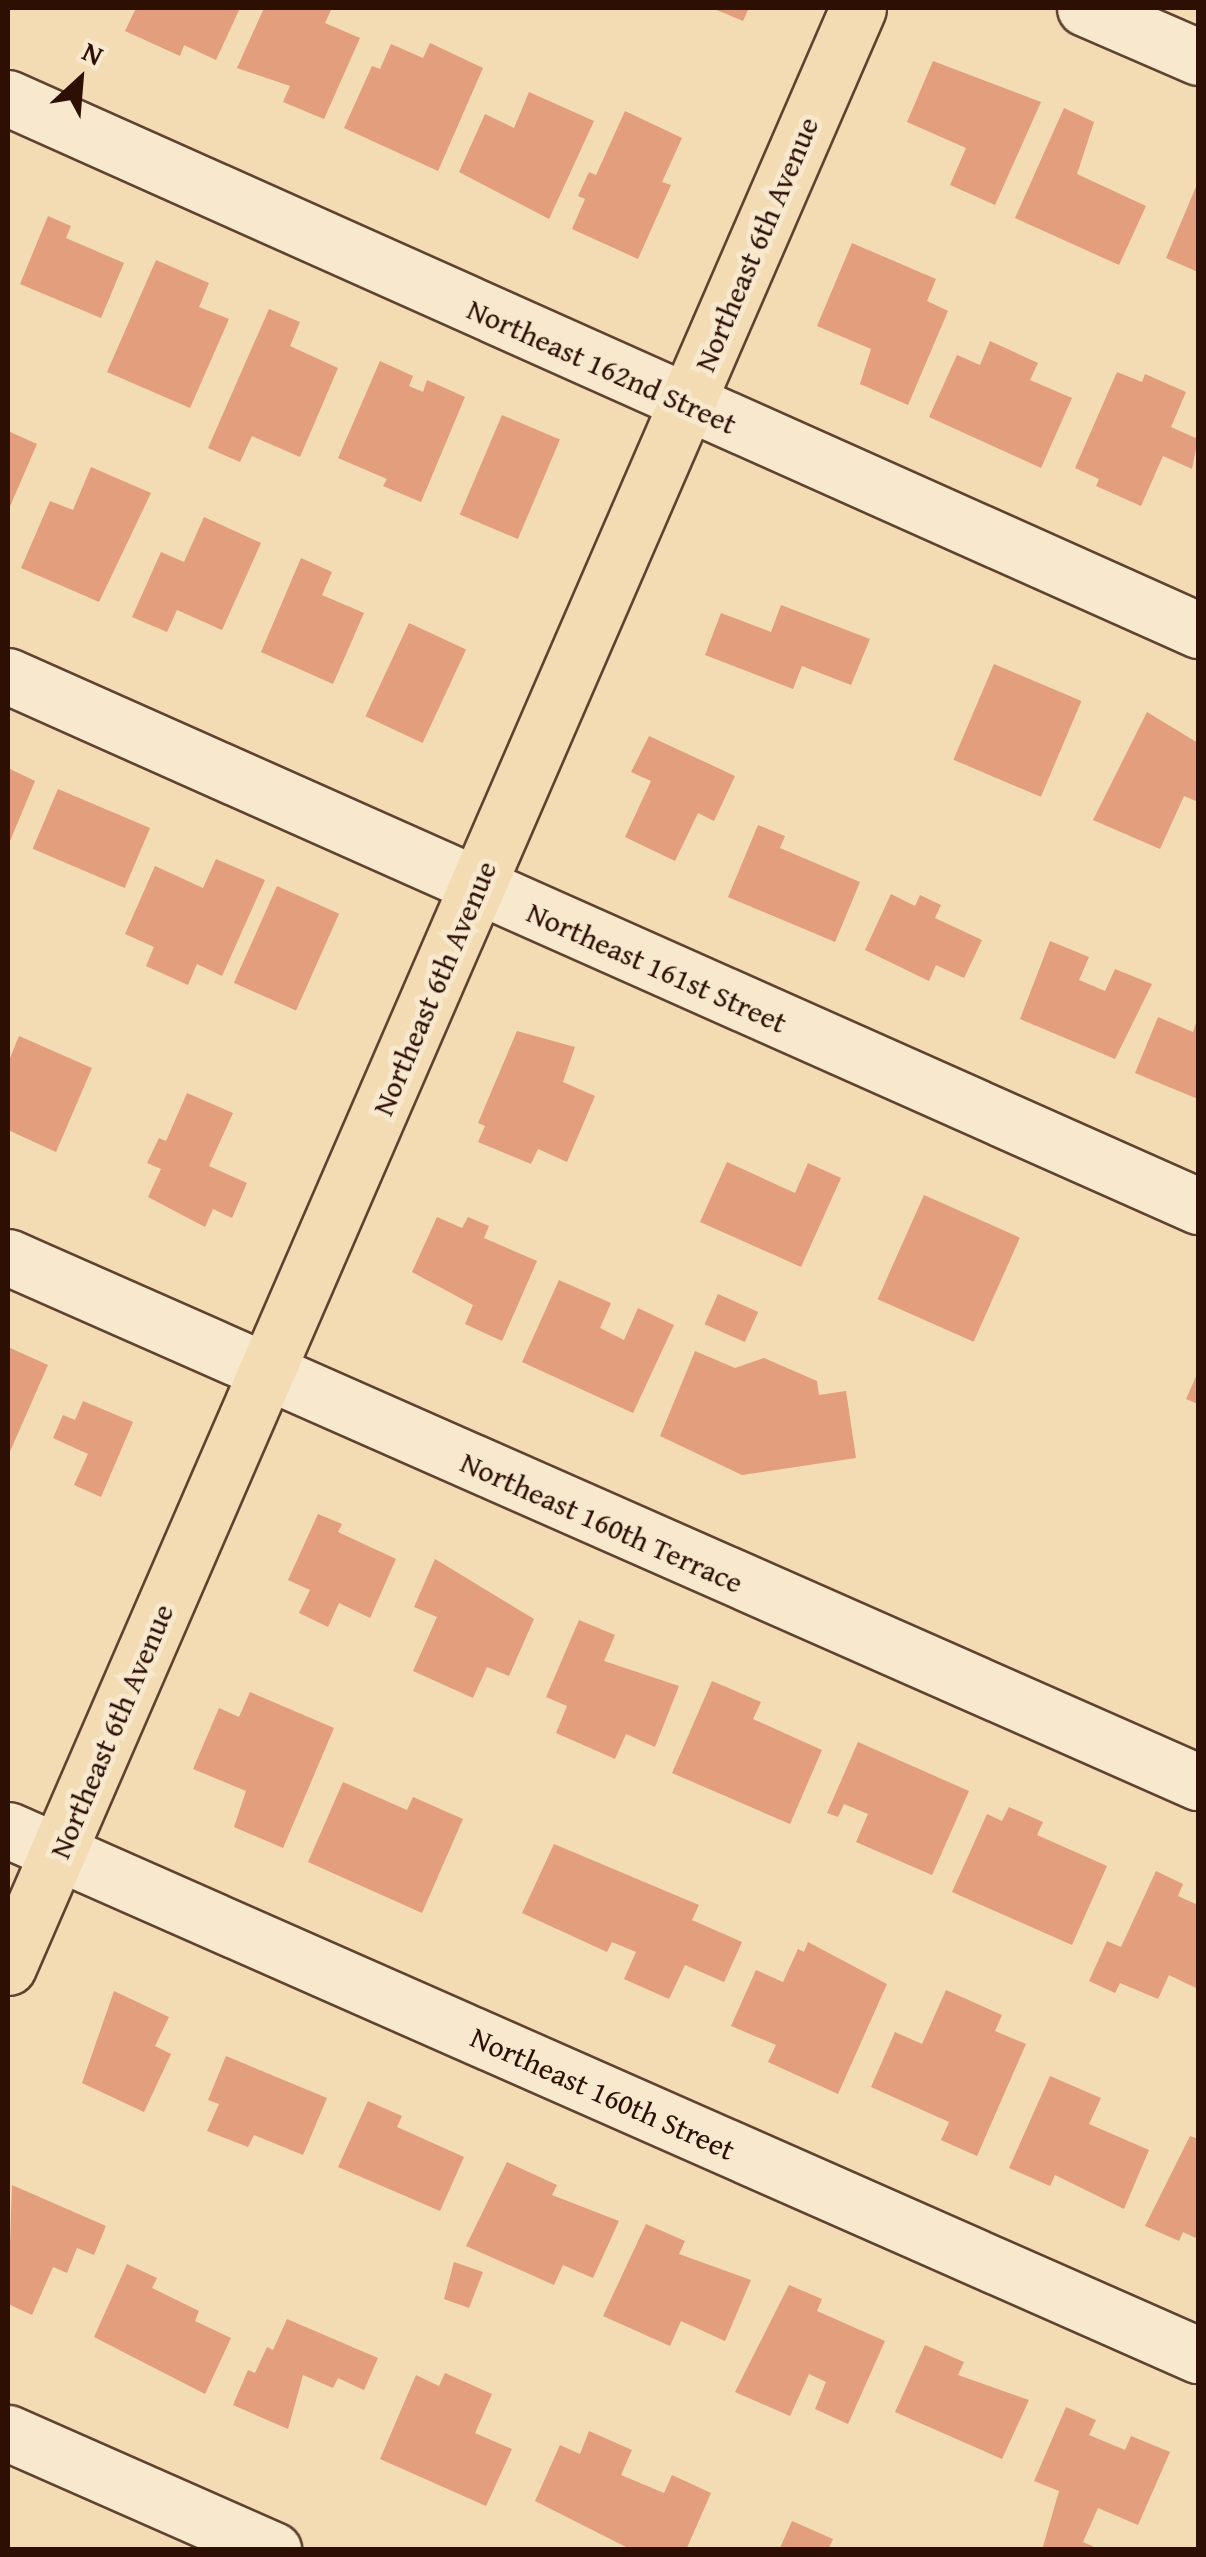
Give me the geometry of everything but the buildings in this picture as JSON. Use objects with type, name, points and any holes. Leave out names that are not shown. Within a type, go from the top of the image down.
[{"type":"main road","name":"Northeast 6th Avenue","points":[[8,1967],[858,8]]},
{"type":"street","points":[[1084,8],[1198,57]]},
{"type":"street","name":"Northeast 162nd Street","points":[[8,98],[686,405],[1198,630]]},
{"type":"street","name":"Northeast 161st Street","points":[[8,676],[1198,1206]]},
{"type":"street","name":"Northeast 160th Terrace","points":[[8,1257],[266,1375],[1198,1782]]},
{"type":"street","name":"Northeast 160th Street","points":[[8,1830],[1198,2355]]},
{"type":"street","points":[[8,2433],[273,2550]]}]
